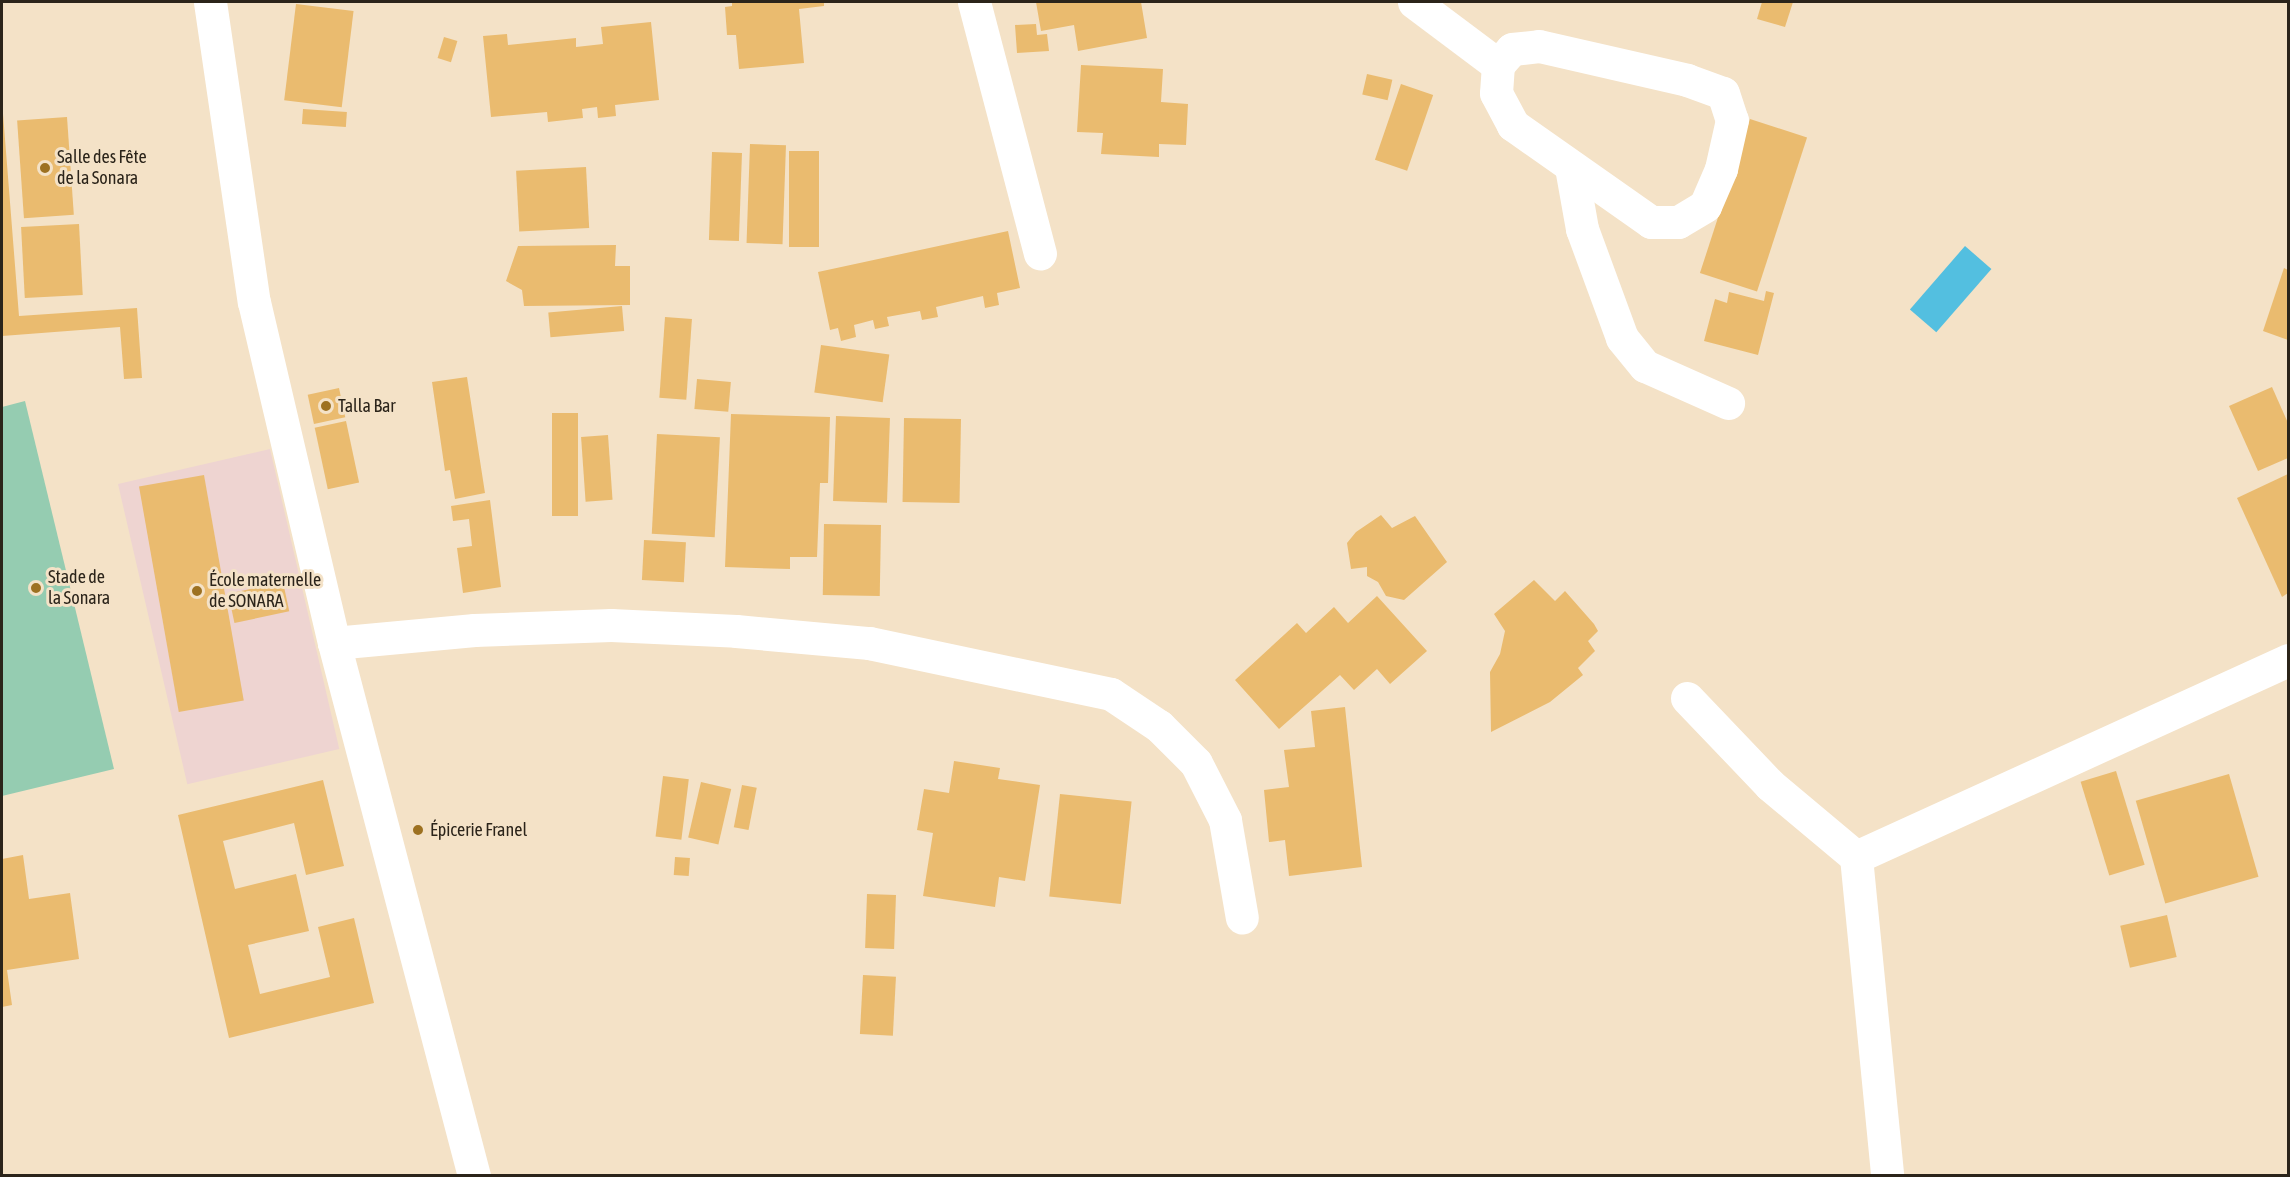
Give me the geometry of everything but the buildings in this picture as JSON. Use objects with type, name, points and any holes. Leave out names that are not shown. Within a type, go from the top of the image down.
[{"type":"street","points":[[210,2],[254,302],[334,643],[474,1176]]},
{"type":"street","points":[[974,2],[1040,254]]},
{"type":"street","points":[[1414,2],[1498,65]]},
{"type":"street","points":[[1539,46],[1687,80],[1723,93],[1732,120],[1721,169],[1705,206],[1678,222],[1651,222],[1571,167],[1513,125],[1496,93],[1498,65],[1512,49],[1539,46]]},
{"type":"street","points":[[1571,167],[1582,228],[1622,338],[1645,366],[1728,404]]},
{"type":"street","points":[[334,643],[474,630],[611,625],[736,631],[869,643],[1111,694],[1159,726],[1196,763],[1225,820],[1242,918]]},
{"type":"street","points":[[1856,857],[2289,660]]},
{"type":"street","points":[[1687,698],[1770,785],[1856,857],[1887,1176]]},
{"type":"shaded area","points":[[270,449],[339,749],[187,784],[118,484]]},
{"type":"green space","name":"Stade de la Sonara","points":[[25,401],[114,769],[2,796],[2,407]]},
{"type":"water","points":[[1965,246],[1991,269],[1936,332],[1910,309]]},
{"type":"place","name":"Salle des Fête de la Sonara","points":[[45,168]]},
{"type":"place","name":"Talla Bar","points":[[326,406]]},
{"type":"place","name":"Stade de la Sonara","points":[[36,588]]},
{"type":"place","name":"École maternelle de SONARA","points":[[197,591]]},
{"type":"place","name":"Épicerie Franel","points":[[418,830]]}]
